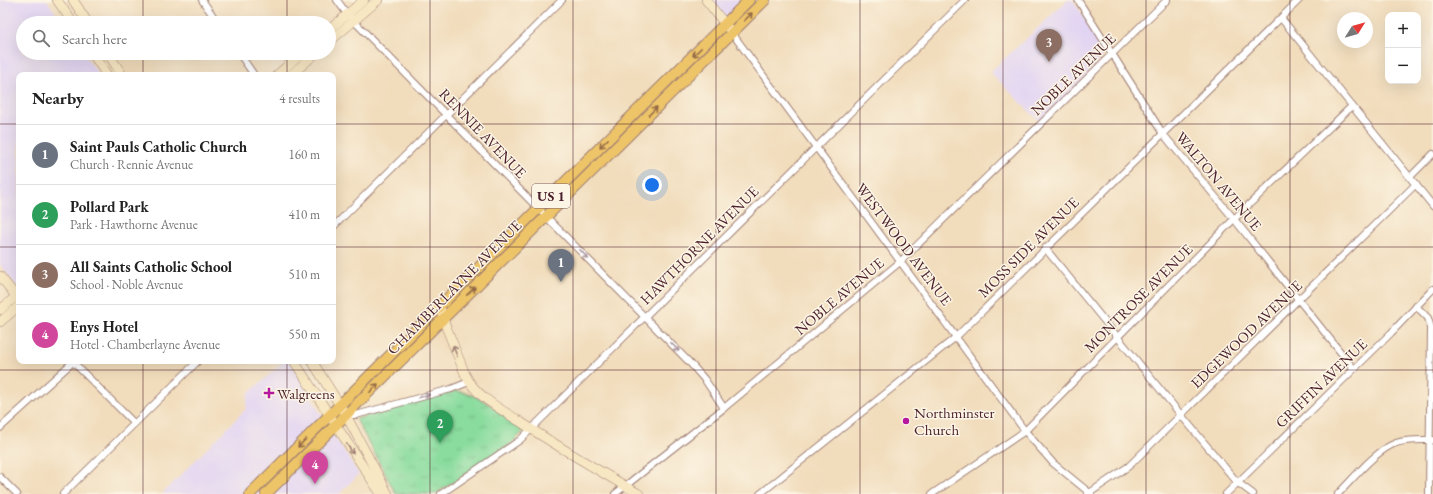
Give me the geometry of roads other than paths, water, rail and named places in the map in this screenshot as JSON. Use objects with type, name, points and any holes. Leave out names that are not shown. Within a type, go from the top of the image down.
[{"type":"main road","points":[[57,0],[68,16]]},
{"type":"main road","points":[[73,0],[83,16]]},
{"type":"main road","points":[[336,34],[364,0]]},
{"type":"main road","points":[[336,26],[378,0]]},
{"type":"main road","name":"WESTWOOD AVENUE","points":[[706,0],[732,34]]},
{"type":"main road","name":"CHAMBERLAYNE AVENUE","points":[[250,494],[749,0]]},
{"type":"main road","name":"CHAMBERLAYNE AVENUE","points":[[266,494],[765,0]]},
{"type":"main road","points":[[97,60],[105,72]]},
{"type":"main road","points":[[112,60],[120,72]]},
{"type":"main road","points":[[280,72],[294,60]]},
{"type":"main road","points":[[294,72],[308,60]]},
{"type":"main road","points":[[0,276],[16,295]]},
{"type":"main road","points":[[0,310],[16,298]]},
{"type":"main road","points":[[440,306],[443,319],[469,382],[482,396],[531,429],[639,494]]},
{"type":"main road","points":[[0,322],[16,309]]},
{"type":"main road","points":[[296,364],[381,494]]},
{"type":"main road","points":[[314,364],[346,415],[388,494]]},
{"type":"street","points":[[202,0],[213,16]]},
{"type":"street","name":"RENNIE AVENUE","points":[[337,0],[351,17],[547,216],[705,380],[724,408]]},
{"type":"street","points":[[336,224],[562,0]]},
{"type":"street","name":"HAWTHORNE AVENUE","points":[[441,494],[509,449],[531,429],[964,0]]},
{"type":"street","name":"WALTON AVENUE","points":[[1078,0],[1163,134],[1234,219],[1354,369]]},
{"type":"street","name":"NOBLE AVENUE","points":[[615,494],[626,487],[724,408],[900,262],[1167,0]]},
{"type":"street","name":"MOSS SIDE AVENUE","points":[[760,494],[956,337],[1299,0]]},
{"type":"street","points":[[1281,18],[1433,206]]},
{"type":"street","name":"WESTWOOD AVENUE","points":[[732,34],[1025,431],[1053,463],[1090,494]]},
{"type":"street","points":[[244,60],[252,72]]},
{"type":"street","name":"MONTROSE AVENUE","points":[[932,494],[1025,431],[1234,219],[1352,106]]},
{"type":"street","points":[[1410,177],[1433,154]]},
{"type":"street","name":"EDGEWOOD AVENUE","points":[[1090,494],[1129,466],[1416,184]]},
{"type":"street","points":[[1045,248],[1117,338],[1237,482],[1253,494]]},
{"type":"street","name":"GRIFFIN AVENUE","points":[[1226,494],[1354,369],[1433,289]]},
{"type":"street","points":[[1416,306],[1428,318],[1431,328],[1432,440],[1429,494]]},
{"type":"street","points":[[0,428],[70,364]]},
{"type":"street","points":[[76,364],[134,423]]},
{"type":"street","points":[[63,494],[195,364]]},
{"type":"street","points":[[346,415],[363,413],[451,389],[469,382]]},
{"type":"street","points":[[1338,494],[1377,455],[1389,446],[1407,440],[1432,440]]},
{"type":"street","points":[[0,477],[17,494]]},
{"type":"place","name":"All Saints Catholic School","points":[[1049,62]]},
{"type":"place","name":"Saint Pauls Catholic Church","points":[[561,282]]},
{"type":"place","name":"Walgreens","points":[[269,393]]},
{"type":"place","name":"Northminster Church","points":[[906,421]]},
{"type":"place","name":"Pollard Park","points":[[440,443]]},
{"type":"place","name":"Enys Hotel","points":[[315,484]]}]
